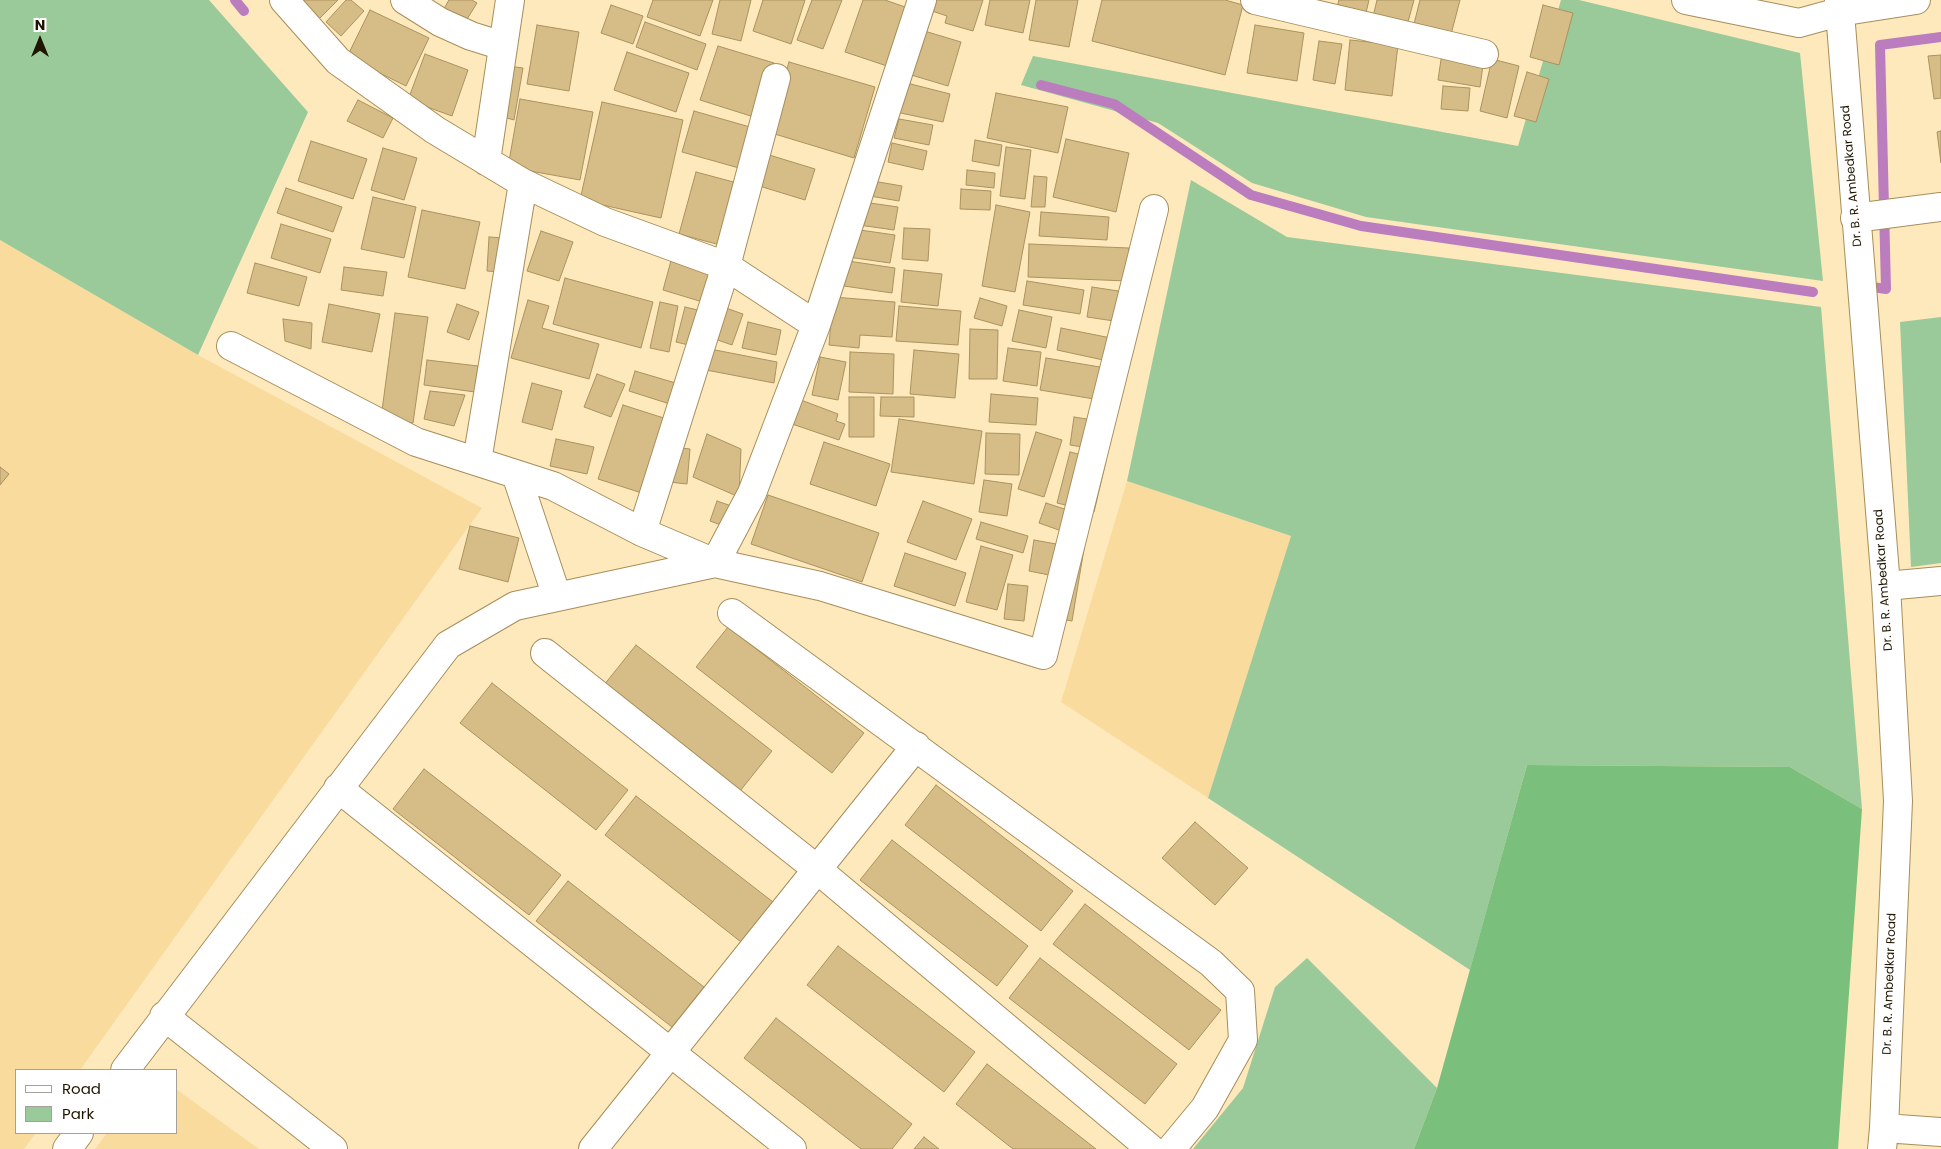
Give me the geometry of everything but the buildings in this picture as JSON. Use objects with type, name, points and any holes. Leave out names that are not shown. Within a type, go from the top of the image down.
[{"type":"street","points":[[284,0],[338,61],[435,130],[523,183],[605,222],[726,266],[816,325]]},
{"type":"street","points":[[405,0],[440,22],[471,36],[503,46]]},
{"type":"street","points":[[486,161],[510,0]]},
{"type":"street","points":[[714,564],[752,492],[816,325],[922,0]]},
{"type":"street","points":[[1255,0],[1484,54]]},
{"type":"street","points":[[1686,0],[1799,23],[1839,6],[1916,0]]},
{"type":"street","name":"Dr. B. R. Ambedkar Road","points":[[1839,6],[1886,586],[1898,801],[1883,1138]]},
{"type":"street","points":[[642,532],[726,266],[776,78]]},
{"type":"street","points":[[476,461],[523,183]]},
{"type":"street","points":[[1855,218],[1941,207]]},
{"type":"street","points":[[231,346],[416,442],[553,486],[642,532],[714,564],[820,586],[1044,655],[1154,209]]},
{"type":"street","points":[[516,474],[557,596]]},
{"type":"street","points":[[126,1069],[164,1016],[448,644],[515,606],[714,564]]},
{"type":"street","points":[[1886,586],[1941,581]]},
{"type":"street","points":[[732,613],[1211,963],[1240,991],[1243,1040],[1205,1108],[1171,1149]]},
{"type":"street","points":[[544,652],[818,870],[1151,1149]]},
{"type":"street","points":[[593,1149],[916,746]]},
{"type":"street","points":[[338,788],[792,1149]]},
{"type":"street","points":[[164,1016],[333,1149]]},
{"type":"street","points":[[1883,1138],[1941,1132]]},
{"type":"street","points":[[67,1149],[78,1134]]},
{"type":"shaded area","points":[[0,240],[198,355],[482,508],[81,1069],[15,1069],[15,1134],[35,1134],[24,1149],[0,1149]]},
{"type":"shaded area","points":[[1127,481],[1291,536],[1208,798],[1061,702]]},
{"type":"shaded area","points":[[178,1090],[259,1149],[95,1149],[106,1134],[178,1134]]},
{"type":"green space","points":[[0,0],[209,0],[308,112],[198,355],[0,240]]},
{"type":"green space","points":[[1561,0],[1579,0],[1800,53],[1823,281],[1366,217],[1252,183],[1158,123],[1021,85],[1033,56],[1518,146]]},
{"type":"green space","points":[[1191,180],[1287,237],[1821,307],[1862,809],[1790,767],[1527,765],[1470,970],[1208,798],[1291,536],[1127,481]]},
{"type":"green space","points":[[1941,317],[1941,563],[1911,567],[1900,322]]},
{"type":"green space","points":[[1527,765],[1790,767],[1862,809],[1838,1149],[1414,1149],[1437,1088]]},
{"type":"green space","points":[[1307,958],[1437,1088],[1414,1149],[1193,1149],[1243,1088],[1275,987]]},
{"type":"waterway","points":[[235,0],[244,11]]},
{"type":"waterway","points":[[1865,286],[1886,289],[1880,45],[1941,37]]},
{"type":"waterway","points":[[1041,85],[1114,104],[1251,195],[1361,226],[1813,292]]}]
